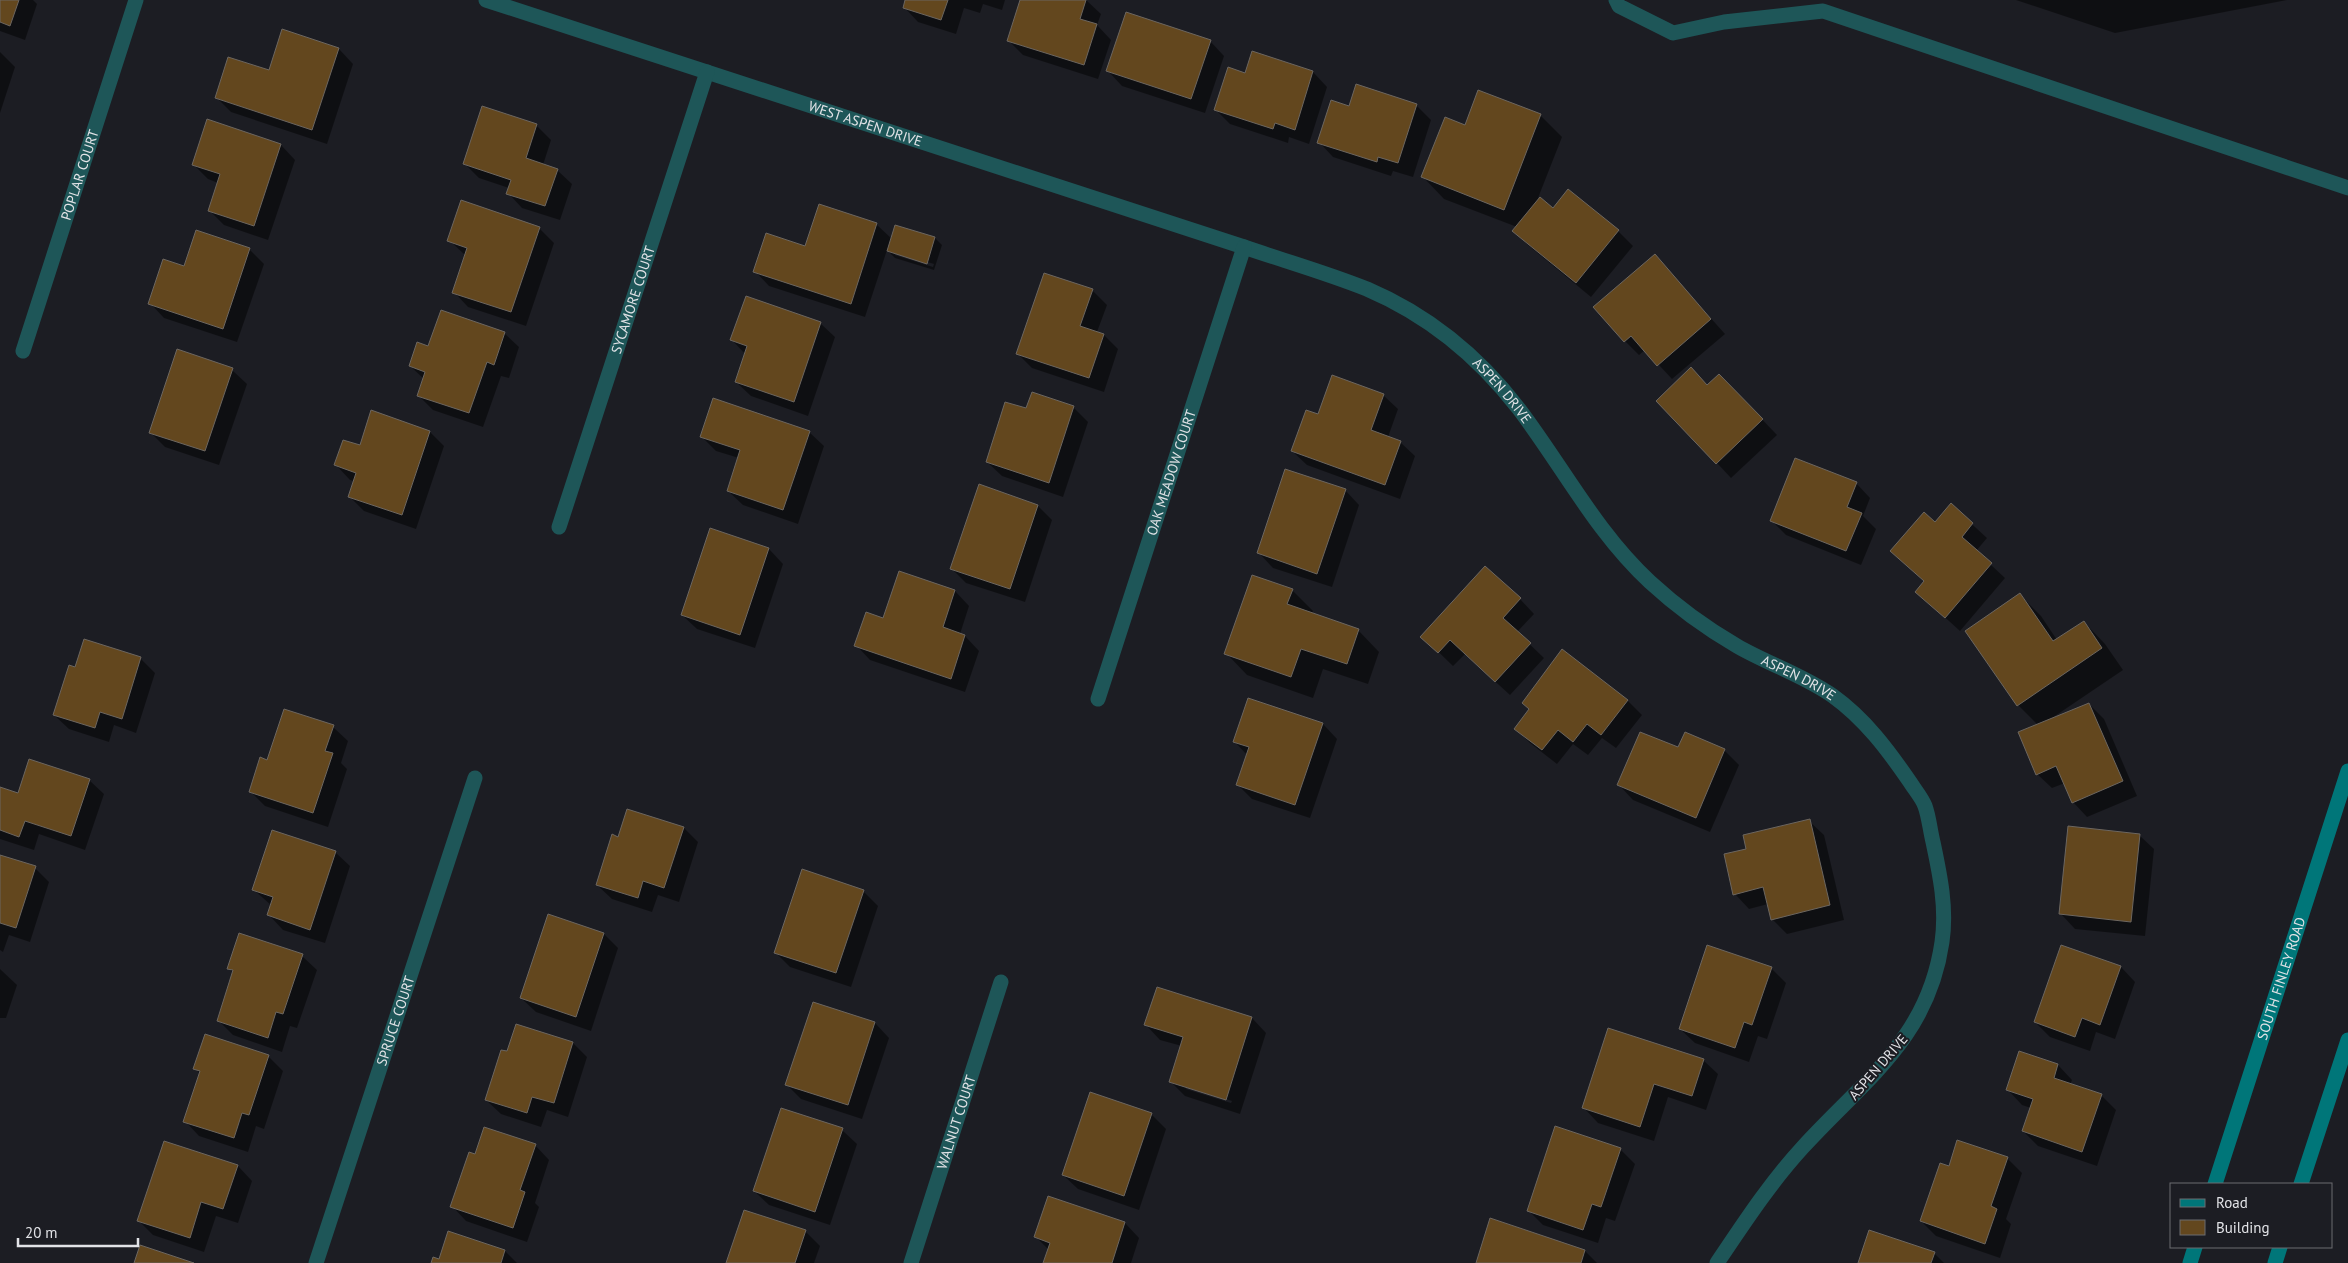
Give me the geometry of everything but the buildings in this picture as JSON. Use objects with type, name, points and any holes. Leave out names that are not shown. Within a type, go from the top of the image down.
[{"type":"main road","name":"SOUTH FINLEY ROAD","points":[[2215,1183],[2348,771]]},
{"type":"main road","points":[[2301,1183],[2348,1040]]},
{"type":"main road","points":[[2190,1263],[2195,1248]]},
{"type":"main road","points":[[2275,1263],[2280,1248]]},
{"type":"street","name":"POPLAR COURT","points":[[23,351],[136,0]]},
{"type":"street","name":"WEST ASPEN DRIVE","points":[[486,0],[1244,247]]},
{"type":"street","points":[[1616,0],[1619,6],[1673,33],[1724,22],[1824,11],[2348,188]]},
{"type":"street","name":"SYCAMORE COURT","points":[[559,528],[707,72]]},
{"type":"street","name":"OAK MEADOW COURT","points":[[1098,699],[1244,247]]},
{"type":"street","name":"ASPEN DRIVE","points":[[1244,247],[1367,289],[1407,309],[1451,338],[1494,379],[1520,411],[1616,547],[1650,582],[1692,617],[1738,647],[1834,697],[1869,727],[1888,750],[1924,804],[1942,881],[1944,911],[1942,940],[1936,969],[1919,1016],[1900,1046],[1804,1146],[1764,1193],[1717,1263]]},
{"type":"street","name":"SPRUCE COURT","points":[[316,1263],[475,778]]},
{"type":"street","name":"WALNUT COURT","points":[[911,1263],[1001,982]]}]
